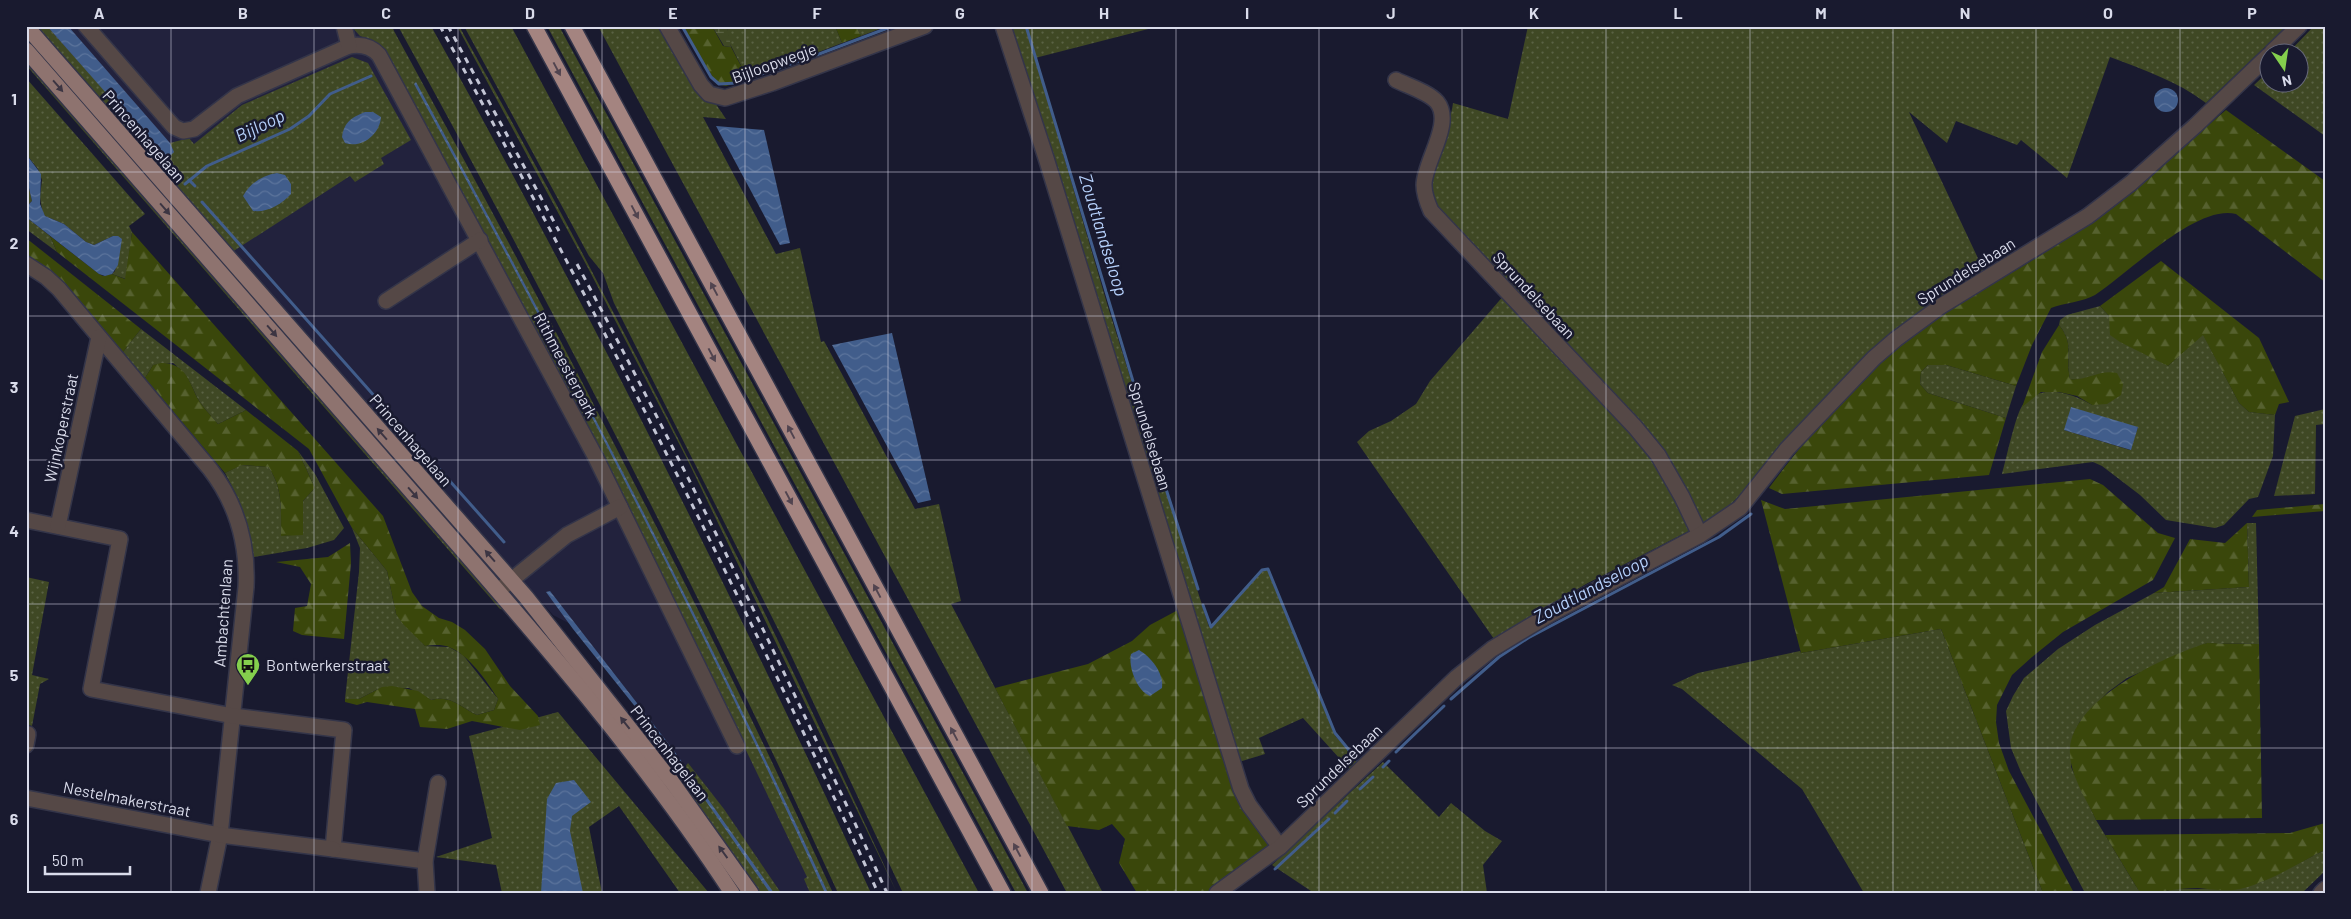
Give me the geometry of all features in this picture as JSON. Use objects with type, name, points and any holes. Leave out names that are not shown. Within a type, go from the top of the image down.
[{"type":"highway","points":[[534,26],[1003,893]]},
{"type":"highway","points":[[572,26],[1040,893]]},
{"type":"main road","name":"Princenhagelaan","points":[[26,26],[511,581],[672,782],[750,893]]},
{"type":"main road","name":"Princenhagelaan","points":[[26,50],[498,591],[642,765],[732,893]]},
{"type":"street","points":[[86,26],[174,127],[183,131],[197,128],[236,96],[349,46],[344,26]]},
{"type":"street","name":"Bijloopwegje","points":[[667,26],[701,86],[709,94],[725,98],[772,83],[924,26]]},
{"type":"street","name":"Sprundelsebaan","points":[[1003,26],[1049,167],[1240,789],[1248,805],[1280,847]]},
{"type":"street","points":[[2282,42],[2298,26]]},
{"type":"street","name":"Rithmeesterpark","points":[[349,46],[368,47],[376,51],[382,58],[620,507],[737,746]]},
{"type":"street","name":"Sprundelsebaan","points":[[1216,893],[1280,847],[1457,677],[1492,649],[1552,613],[1700,535],[1740,508],[1787,449],[1831,402],[1896,339],[1941,306],[2088,216],[2131,183],[2258,66]]},
{"type":"street","name":"Sprundelsebaan","points":[[1396,80],[1431,98],[1440,108],[1441,129],[1425,176],[1424,185],[1425,195],[1431,211],[1635,427],[1658,455],[1682,496],[1700,535]]},
{"type":"street","points":[[386,300],[480,240]]},
{"type":"street","name":"Ambachtenlaan","points":[[26,264],[52,283],[210,469],[224,490],[238,522],[244,544],[246,572],[220,835],[208,893]]},
{"type":"street","name":"Wijnkoperstraat","points":[[58,526],[99,337]]},
{"type":"street","points":[[498,591],[567,535],[620,507]]},
{"type":"street","points":[[26,520],[120,539],[91,689],[233,716],[344,730],[333,850]]},
{"type":"street","points":[[427,893],[425,861],[438,783]]},
{"type":"street","name":"Nestelmakerstraat","points":[[26,798],[220,835],[425,861]]},
{"type":"street","points":[[2321,893],[2325,889]]},
{"type":"shaded area","points":[[40,26],[390,26],[831,893],[774,893],[675,752],[576,627],[553,615],[279,306]]},
{"type":"green space","points":[[32,26],[47,26],[164,157],[173,150],[170,143],[189,138],[194,144],[242,105],[352,57],[368,63],[411,140],[381,158],[384,164],[355,182],[350,176],[229,254]]},
{"type":"green space","points":[[351,26],[392,26],[566,351],[676,566],[730,674],[833,893],[810,893],[804,879],[807,877],[707,669],[551,359],[388,57],[370,40],[360,36]]},
{"type":"green space","points":[[398,26],[431,26],[490,132],[604,347],[714,564],[871,893],[838,893],[734,673],[626,455],[514,240]]},
{"type":"green space","points":[[457,26],[459,26],[518,132],[687,455],[794,673],[897,893],[688,461],[588,268]]},
{"type":"green space","points":[[464,26],[511,26],[979,893],[903,893],[790,653],[614,303],[603,273],[589,256]]},
{"type":"green space","points":[[547,26],[559,26],[1028,893],[1016,893]]},
{"type":"green space","points":[[598,26],[663,26],[726,119],[703,117],[776,254],[800,248],[821,342],[824,341],[915,509],[939,504],[961,601],[951,604],[1103,893],[1067,893]]},
{"type":"green space","points":[[682,26],[712,26],[723,46],[731,47],[748,79],[726,86],[717,84]]},
{"type":"green space","points":[[712,26],[727,26],[731,47],[724,46]]},
{"type":"green space","points":[[727,26],[835,26],[842,43],[748,79],[729,42]]},
{"type":"green space","points":[[835,26],[856,26],[861,36],[842,43]]},
{"type":"green space","points":[[856,26],[887,26],[861,36]]},
{"type":"green space","points":[[1012,26],[1160,26],[1035,58],[1108,307],[1209,627],[1259,572],[1265,569],[1268,570],[1336,737],[1359,761],[1350,770],[1303,718],[1259,738],[1265,754],[1239,762],[1177,573]]},
{"type":"green space","points":[[1528,26],[2287,26],[2270,42],[2258,42],[2258,54],[2206,103],[2172,82],[2110,57],[2067,178],[2021,140],[2017,145],[1956,121],[1947,143],[1909,112],[1984,271],[1909,320],[1881,342],[1746,489],[1729,506],[1700,526],[1691,501],[1680,479],[1652,438],[1450,221],[1433,199],[1432,174],[1453,103],[1508,119]]},
{"type":"green space","points":[[2314,26],[2325,26],[2325,136],[2264,92],[2308,92],[2308,42],[2299,42]]},
{"type":"green space","points":[[26,56],[505,610],[500,609],[26,65]]},
{"type":"green space","points":[[26,78],[145,214],[129,226],[132,232],[126,279],[112,274],[115,271],[120,241],[113,236],[94,245],[86,242],[64,224],[45,216],[42,210],[40,197],[42,180],[38,169],[26,154]]},
{"type":"green space","points":[[2226,110],[2325,181],[2325,282],[2236,214],[2220,214],[2202,219],[2163,242],[2095,295],[2051,308],[2032,345],[2016,386],[1946,365],[1928,365],[1921,372],[1920,384],[1928,393],[2006,418],[1989,475],[1782,494],[1769,488],[1839,403],[1899,346],[1939,317],[2093,220],[2151,174]]},
{"type":"green space","points":[[26,175],[32,201],[29,204],[26,202]]},
{"type":"green space","points":[[26,217],[50,236],[57,252],[26,229]]},
{"type":"green space","points":[[132,232],[383,516],[412,592],[422,606],[439,618],[452,622],[465,630],[485,649],[510,686],[538,716],[540,725],[520,730],[472,721],[447,729],[420,727],[415,709],[367,702],[357,705],[345,702],[345,699],[359,699],[382,687],[392,686],[418,691],[431,700],[450,700],[477,715],[494,710],[498,699],[483,677],[464,656],[446,646],[425,646],[403,624],[396,614],[387,571],[352,528],[309,449],[57,252],[50,236],[99,274],[103,276],[112,274],[125,279]]},
{"type":"green space","points":[[26,238],[141,329],[123,352],[57,276],[26,257]]},
{"type":"green space","points":[[2161,261],[2259,338],[2289,402],[2279,404],[2275,415],[2249,412],[2239,403],[2203,335],[2168,366],[2110,335],[2109,316],[2100,306]]},
{"type":"green space","points":[[1505,294],[1646,445],[1688,518],[1689,531],[1586,584],[1494,639],[1357,442],[1369,431],[1391,421],[1416,404],[1430,381]]},
{"type":"green space","points":[[2100,306],[2109,316],[2168,366],[2203,334],[2239,403],[2249,412],[2275,415],[2273,456],[2258,497],[2249,499],[2224,525],[2215,528],[2166,520],[2140,495],[2102,466],[2093,462],[2002,474],[2016,419],[2022,406],[2029,399],[2037,394],[2056,392],[2075,397],[2092,405],[2096,375],[2081,380],[2070,379],[2067,338],[2059,325],[2060,320],[2067,315]],"holes":[[[2138,427],[2130,450],[2064,430]]]},
{"type":"green space","points":[[2059,325],[2067,338],[2070,379],[2111,372],[2117,373],[2123,384],[2121,395],[2107,404],[2092,405],[2077,396],[2059,392],[2041,392],[2022,407],[2042,352]]},
{"type":"green space","points":[[141,329],[246,410],[218,424],[200,402],[186,375],[173,363],[153,365],[145,378],[123,352]]},
{"type":"green space","points":[[161,363],[181,369],[200,402],[218,424],[246,410],[298,451],[315,488],[303,501],[303,535],[281,536],[279,491],[273,474],[268,467],[242,465],[225,473],[145,378],[153,365]]},
{"type":"green space","points":[[1928,365],[1946,365],[2016,386],[2006,418],[1928,393],[1920,384],[1921,372]]},
{"type":"green space","points":[[2325,409],[2325,424],[2316,425],[2315,494],[2274,496],[2295,416]]},
{"type":"green space","points":[[298,451],[315,474],[344,528],[334,540],[307,548],[254,557],[239,500],[225,473],[241,465],[268,467],[273,474],[279,491],[281,536],[303,534],[303,501],[315,488]]},
{"type":"green space","points":[[2090,479],[2103,485],[2158,533],[2175,538],[2153,580],[2063,632],[2012,675],[1997,705],[1996,722],[1999,743],[2009,771],[2074,893],[2043,893],[1941,629],[1801,653],[1761,500],[1785,509]]},
{"type":"green space","points":[[2325,504],[2325,511],[2252,517],[2257,510]]},
{"type":"green space","points":[[2247,523],[2256,523],[2259,644],[2207,643],[2127,678],[2108,692],[2080,721],[2073,735],[2071,767],[2096,820],[2140,893],[2085,893],[2021,772],[2011,748],[2006,711],[2024,678],[2058,649],[2095,625],[2154,593],[2249,587]]},
{"type":"green space","points":[[2247,523],[2249,587],[2154,593],[2164,587],[2190,539],[2225,543]]},
{"type":"green space","points":[[352,528],[387,571],[396,614],[425,646],[449,647],[463,655],[498,699],[494,710],[477,715],[450,700],[431,700],[409,688],[378,689],[359,699],[345,699],[360,548]]},
{"type":"green space","points":[[350,543],[351,563],[344,639],[302,635],[293,631],[295,608],[307,606],[311,584],[300,567],[276,562],[328,557]]},
{"type":"green space","points":[[26,577],[49,582],[32,675],[49,679],[40,684],[32,726],[26,724]]},
{"type":"green space","points":[[1178,610],[1237,793],[1274,847],[1208,893],[1137,893],[1119,863],[1125,839],[1112,824],[1099,830],[1067,826],[995,688],[1088,664],[1132,641],[1150,625]]},
{"type":"green space","points":[[1941,629],[2043,893],[1864,893],[1802,789],[1682,689],[1672,685],[1698,673],[1800,651],[1801,653]]},
{"type":"green space","points":[[2207,643],[2259,644],[2262,818],[2096,820],[2078,785],[2072,767],[2070,748],[2075,730],[2087,712],[2104,696],[2124,682],[2168,658]]},
{"type":"green space","points":[[558,712],[709,893],[680,893],[619,806],[589,827],[602,893],[502,893],[496,865],[436,857],[492,838],[469,736]]},
{"type":"green space","points":[[1383,762],[1439,817],[1451,803],[1485,831],[1502,841],[1483,865],[1487,893],[1314,893],[1272,865]]},
{"type":"green space","points":[[688,763],[724,809],[781,893],[754,893],[675,780]]},
{"type":"green space","points":[[2325,823],[2325,850],[2262,882],[2230,890],[2191,888],[2140,893],[2105,835],[2290,833]]},
{"type":"green space","points":[[2325,850],[2325,871],[2302,893],[2162,893],[2172,889],[2217,889],[2259,883]]},
{"type":"water","points":[[47,26],[68,26],[170,143],[174,152],[170,156],[164,157],[158,152]]},
{"type":"water","points":[[416,82],[524,282],[629,484],[730,687],[828,893],[825,893],[728,688],[627,485],[522,284],[414,84]]},
{"type":"water","points":[[2166,88],[2171,89],[2177,95],[2177,105],[2171,111],[2166,112],[2161,111],[2155,105],[2154,100],[2155,95],[2161,89]]},
{"type":"water","points":[[365,112],[373,112],[381,117],[374,134],[369,139],[358,144],[345,143],[342,137],[345,127],[353,118]]},
{"type":"water","points":[[716,126],[764,130],[790,243],[780,245]]},
{"type":"water","points":[[26,154],[41,174],[40,204],[45,216],[64,224],[86,242],[94,245],[113,236],[118,236],[122,239],[118,265],[112,274],[105,276],[99,274],[26,217],[26,202],[29,204],[32,201],[26,175]]},
{"type":"water","points":[[277,173],[285,175],[291,184],[291,194],[274,207],[264,211],[253,211],[243,196],[246,191],[257,180]]},
{"type":"water","points":[[892,333],[931,500],[918,503],[832,345]]},
{"type":"water","points":[[2071,407],[2138,427],[2131,450],[2064,430]]},
{"type":"water","points":[[550,591],[675,752],[774,893],[770,893],[673,754],[573,629],[546,592]]},
{"type":"water","points":[[1139,650],[1152,661],[1161,677],[1162,688],[1150,696],[1137,684],[1132,672],[1131,654]]},
{"type":"water","points":[[574,780],[591,802],[572,816],[570,831],[583,893],[541,893],[547,799],[556,783]]},
{"type":"waterway","name":"Zoudtlandseloop","points":[[682,26],[711,77],[719,84],[736,83],[799,61]]},
{"type":"waterway","name":"Zoudtlandseloop","points":[[814,56],[893,26]]},
{"type":"waterway","name":"Zoudtlandseloop","points":[[1026,26],[1154,451]]},
{"type":"waterway","name":"Bijloop","points":[[185,184],[207,166],[290,129],[309,116],[330,94],[371,76]]},
{"type":"waterway","name":"Bijloop","points":[[189,180],[195,186]]},
{"type":"waterway","points":[[202,202],[504,542]]},
{"type":"waterway","name":"Zoudtlandseloop","points":[[1159,467],[1198,589]]},
{"type":"waterway","name":"Zoudtlandseloop","points":[[1451,699],[1499,657],[1528,638],[1719,537],[1751,514]]},
{"type":"waterway","name":"Zoudtlandseloop","points":[[1203,605],[1211,627],[1262,570],[1268,569],[1335,733],[1358,761]]},
{"type":"waterway","name":"Zoudtlandseloop","points":[[1396,752],[1444,706]]},
{"type":"waterway","name":"Zoudtlandseloop","points":[[1383,767],[1389,761]]},
{"type":"waterway","points":[[1360,789],[1373,777]]},
{"type":"waterway","points":[[1335,813],[1347,801]]},
{"type":"waterway","points":[[1275,869],[1329,819]]},
{"type":"railway","points":[[440,26],[612,347],[667,455],[775,673],[878,893]]},
{"type":"railway","points":[[448,26],[559,231]]},
{"type":"railway","points":[[577,264],[737,576],[887,893]]},
{"type":"place","name":"Bontwerkerstraat","points":[[248,686]]}]
